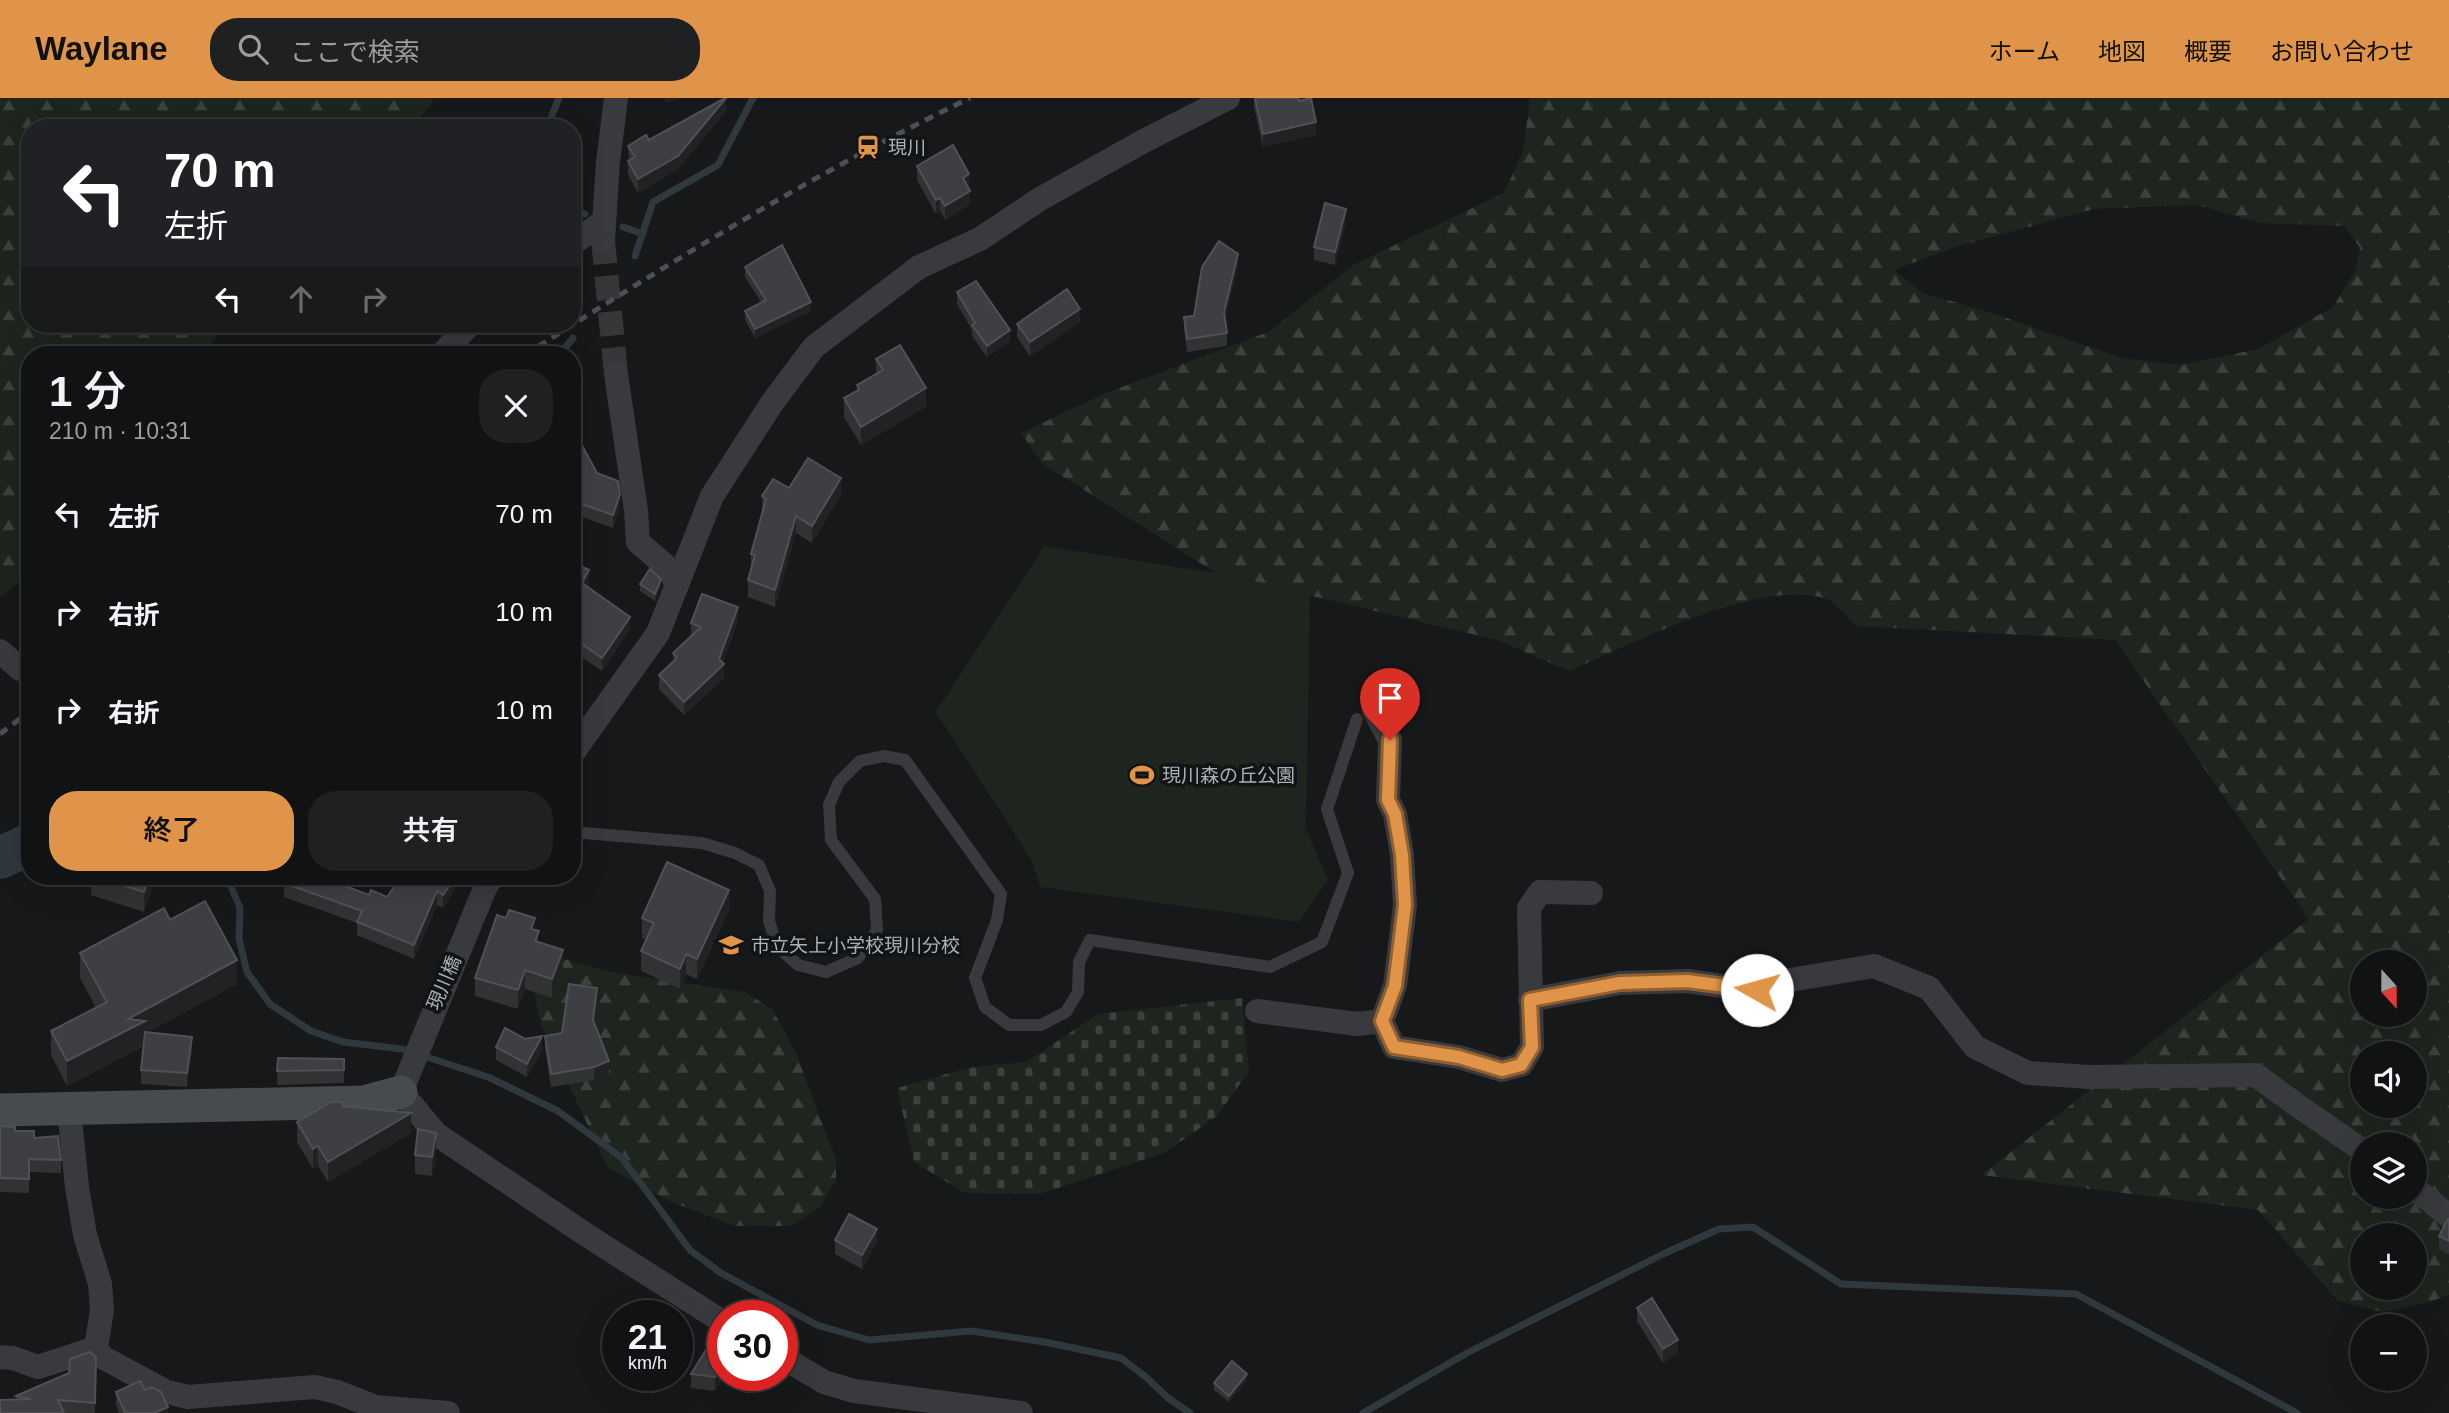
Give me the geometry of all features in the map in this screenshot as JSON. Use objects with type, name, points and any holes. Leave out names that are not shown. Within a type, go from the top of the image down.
[{"type":"street","points":[[581,240],[604,231],[616,98]]},
{"type":"street","points":[[581,741],[658,633],[712,496],[772,403],[814,347],[919,267],[980,239],[1040,199],[1228,98]]},
{"type":"street","points":[[449,346],[462,333]]},
{"type":"street","points":[[616,374],[638,542],[668,568],[677,585]]},
{"type":"street","points":[[0,651],[21,668]]},
{"type":"street","points":[[1365,713],[1390,740],[1388,800],[1395,814],[1402,855],[1405,905],[1395,986],[1382,1021],[1394,1047],[1459,1057],[1502,1070],[1521,1065],[1532,1047],[1529,908],[1540,892],[1591,893]]},
{"type":"street","name":"現川橋","points":[[404,1082],[487,885]]},
{"type":"street","points":[[1530,1000],[1620,983],[1687,981],[1757,990],[1790,980],[1874,967],[1929,988],[1975,1048],[2028,1073],[2090,1077],[2256,1074],[2350,1142]]},
{"type":"street","points":[[1257,1011],[1357,1024],[1382,1021]]},
{"type":"street","points":[[0,1110],[364,1102],[404,1082],[436,1134],[707,1312]]},
{"type":"street","points":[[69,1109],[85,1235],[100,1284],[102,1310],[96,1348],[102,1357],[166,1392],[188,1396],[315,1387],[337,1392],[375,1407],[448,1413]]},
{"type":"street","points":[[2427,1199],[2449,1216]]},
{"type":"street","points":[[0,1357],[13,1358],[38,1367],[96,1348]]},
{"type":"street","points":[[798,1367],[824,1382],[854,1391],[1021,1413]]},
{"type":"lane","points":[[581,833],[702,843],[735,853],[759,865],[770,891],[769,921],[777,946],[797,965],[827,972],[858,958],[877,930],[875,899],[831,840],[830,805],[839,782],[860,761],[884,756],[905,760],[1001,894],[997,920],[975,978],[985,1007],[1009,1025],[1041,1025],[1066,1012],[1079,992],[1079,962],[1090,940],[1270,967],[1322,942],[1348,873],[1327,810],[1365,713]]},
{"type":"green space","points":[[0,98],[434,98],[419,119],[21,119],[21,333],[217,333],[210,346],[21,346],[21,580],[0,597]]},
{"type":"green space","points":[[1530,98],[2449,98],[2449,1295],[2382,1312],[2338,1301],[2258,1210],[1981,1175],[2309,919],[2115,640],[1856,626],[1828,600],[1796,595],[1765,598],[1695,617],[1569,671],[1497,640],[1216,573],[1043,464],[1021,433],[1103,394],[1268,332],[1355,264],[1504,193],[1523,151]],"holes":[[[2197,205],[2260,223],[2345,226],[2360,248],[2355,271],[2333,307],[2258,349],[2180,365],[2122,358],[1986,311],[1923,293],[1894,270],[1955,247],[2094,209]]]},
{"type":"green space","name":"現川森の丘公園","points":[[1044,546],[1216,573],[1310,593],[1306,829],[1328,880],[1299,922],[1040,887],[1032,861],[936,712]]},
{"type":"green space","points":[[557,957],[612,972],[745,992],[772,1009],[795,1050],[836,1160],[836,1181],[819,1208],[791,1226],[735,1226],[669,1201],[608,1168],[541,1026],[533,987]]},
{"type":"green space","points":[[1242,998],[1249,1071],[1217,1116],[1164,1153],[1040,1194],[965,1193],[914,1162],[897,1088],[971,1067],[1026,1062],[1098,1014]]},
{"type":"building","points":[[726,98],[678,156],[638,179],[628,161],[635,157],[628,146],[646,135],[649,140]]},
{"type":"building","points":[[1255,98],[1298,98],[1299,101],[1311,98],[1316,122],[1263,134]]},
{"type":"building","points":[[953,145],[969,174],[963,178],[970,191],[945,206],[940,198],[936,200],[917,166]]},
{"type":"building","points":[[1325,203],[1346,209],[1335,252],[1314,247]]},
{"type":"building","points":[[1219,241],[1238,254],[1224,312],[1227,333],[1187,339],[1184,317],[1194,316],[1202,267]]},
{"type":"building","points":[[782,245],[811,302],[755,329],[745,311],[766,300],[745,267]]},
{"type":"building","points":[[976,281],[1010,330],[987,346],[972,325],[975,323],[957,292]]},
{"type":"building","points":[[1067,289],[1080,309],[1030,342],[1017,324]]},
{"type":"building","points":[[900,345],[926,388],[861,427],[844,398],[859,390],[857,385],[883,370],[876,359]]},
{"type":"building","points":[[581,444],[597,473],[618,481],[620,494],[613,515],[581,504]]},
{"type":"building","points":[[808,458],[841,478],[812,526],[796,516],[775,590],[748,580],[755,555],[751,554],[766,499],[762,496],[773,479],[789,488]]},
{"type":"building","points":[[581,566],[589,570],[582,583],[630,617],[602,658],[581,643]]},
{"type":"building","points":[[650,569],[661,579],[655,594],[640,584]]},
{"type":"building","points":[[702,594],[738,607],[719,659],[724,664],[684,702],[659,675],[677,658],[673,653],[701,627],[691,623]]},
{"type":"building","points":[[667,862],[729,890],[697,959],[686,954],[680,969],[641,951],[654,923],[642,918]]},
{"type":"building","points":[[122,885],[146,885],[144,892]]},
{"type":"building","points":[[290,885],[342,885],[369,895],[371,890],[387,897],[395,885],[450,885],[443,895],[437,891],[414,945],[357,922],[362,911]]},
{"type":"building","points":[[205,901],[237,960],[128,1019],[145,1021],[67,1061],[51,1031],[107,1002],[80,953],[164,908],[170,920]]},
{"type":"building","points":[[509,910],[535,918],[531,929],[539,931],[535,941],[563,950],[552,979],[525,970],[518,990],[475,978],[497,915],[506,918]]},
{"type":"building","points":[[569,984],[597,988],[593,1020],[609,1061],[594,1067],[551,1074],[545,1036],[562,1033]]},
{"type":"building","points":[[505,1028],[525,1039],[542,1036],[527,1064],[496,1047]]},
{"type":"building","points":[[145,1032],[192,1037],[187,1073],[141,1070]]},
{"type":"building","points":[[278,1058],[344,1059],[344,1070],[277,1071]]},
{"type":"building","points":[[331,1102],[343,1102],[343,1106],[411,1113],[328,1162],[318,1146],[313,1149],[297,1122]]},
{"type":"building","points":[[0,1126],[15,1127],[15,1131],[34,1131],[34,1138],[58,1136],[61,1160],[29,1159],[29,1179],[0,1178]]},
{"type":"building","points":[[418,1129],[436,1133],[432,1157],[415,1155]]},
{"type":"building","points":[[849,1214],[877,1229],[862,1255],[835,1240]]},
{"type":"building","points":[[2449,1219],[2449,1241],[2439,1236]]},
{"type":"building","points":[[1652,1298],[1678,1340],[1663,1349],[1637,1308]]},
{"type":"building","points":[[707,1348],[707,1376],[693,1374]]},
{"type":"building","points":[[90,1352],[96,1357],[95,1403],[58,1400],[64,1413],[0,1413],[0,1400],[31,1399],[16,1396],[69,1373],[70,1359]]},
{"type":"building","points":[[1232,1361],[1247,1374],[1229,1396],[1214,1383]]},
{"type":"building","points":[[140,1381],[145,1390],[152,1387],[161,1392],[168,1407],[154,1413],[125,1413],[116,1392]]},
{"type":"waterway","points":[[552,119],[559,98]]},
{"type":"waterway","points":[[635,256],[653,202],[718,165],[753,98]]},
{"type":"waterway","points":[[581,212],[585,214]]},
{"type":"waterway","points":[[623,227],[643,234]]},
{"type":"waterway","points":[[566,346],[573,338]]},
{"type":"waterway","points":[[0,858],[21,848]]},
{"type":"waterway","points":[[230,885],[240,908],[239,939],[247,972],[270,1004],[311,1031],[343,1042],[402,1049],[488,1077],[558,1111],[622,1158],[690,1250],[721,1273],[817,1325],[869,1340],[971,1331],[1045,1342],[1121,1358],[1190,1413]]},
{"type":"waterway","points":[[1363,1413],[1467,1353],[1663,1254],[1719,1229],[1753,1227],[1841,1284],[2076,1294],[2297,1413]]},
{"type":"tunnel","points":[[603,240],[616,374]]},
{"type":"railway","points":[[581,320],[799,188],[970,98]]},
{"type":"railway","points":[[539,346],[560,333]]},
{"type":"railway","points":[[0,734],[21,718]]},
{"type":"place","name":"現川","points":[[868,147]]},
{"type":"place","name":"現川森の丘公園","points":[[1142,775]]},
{"type":"place","name":"市立矢上小学校現川分校","points":[[731,945]]},
{"type":"route","points":[[1390,740],[1388,800],[1395,814],[1402,855],[1405,905],[1395,986],[1382,1021],[1394,1047],[1459,1057],[1502,1070],[1521,1065],[1532,1047],[1530,1000],[1620,983],[1687,981],[1757,990]]}]
